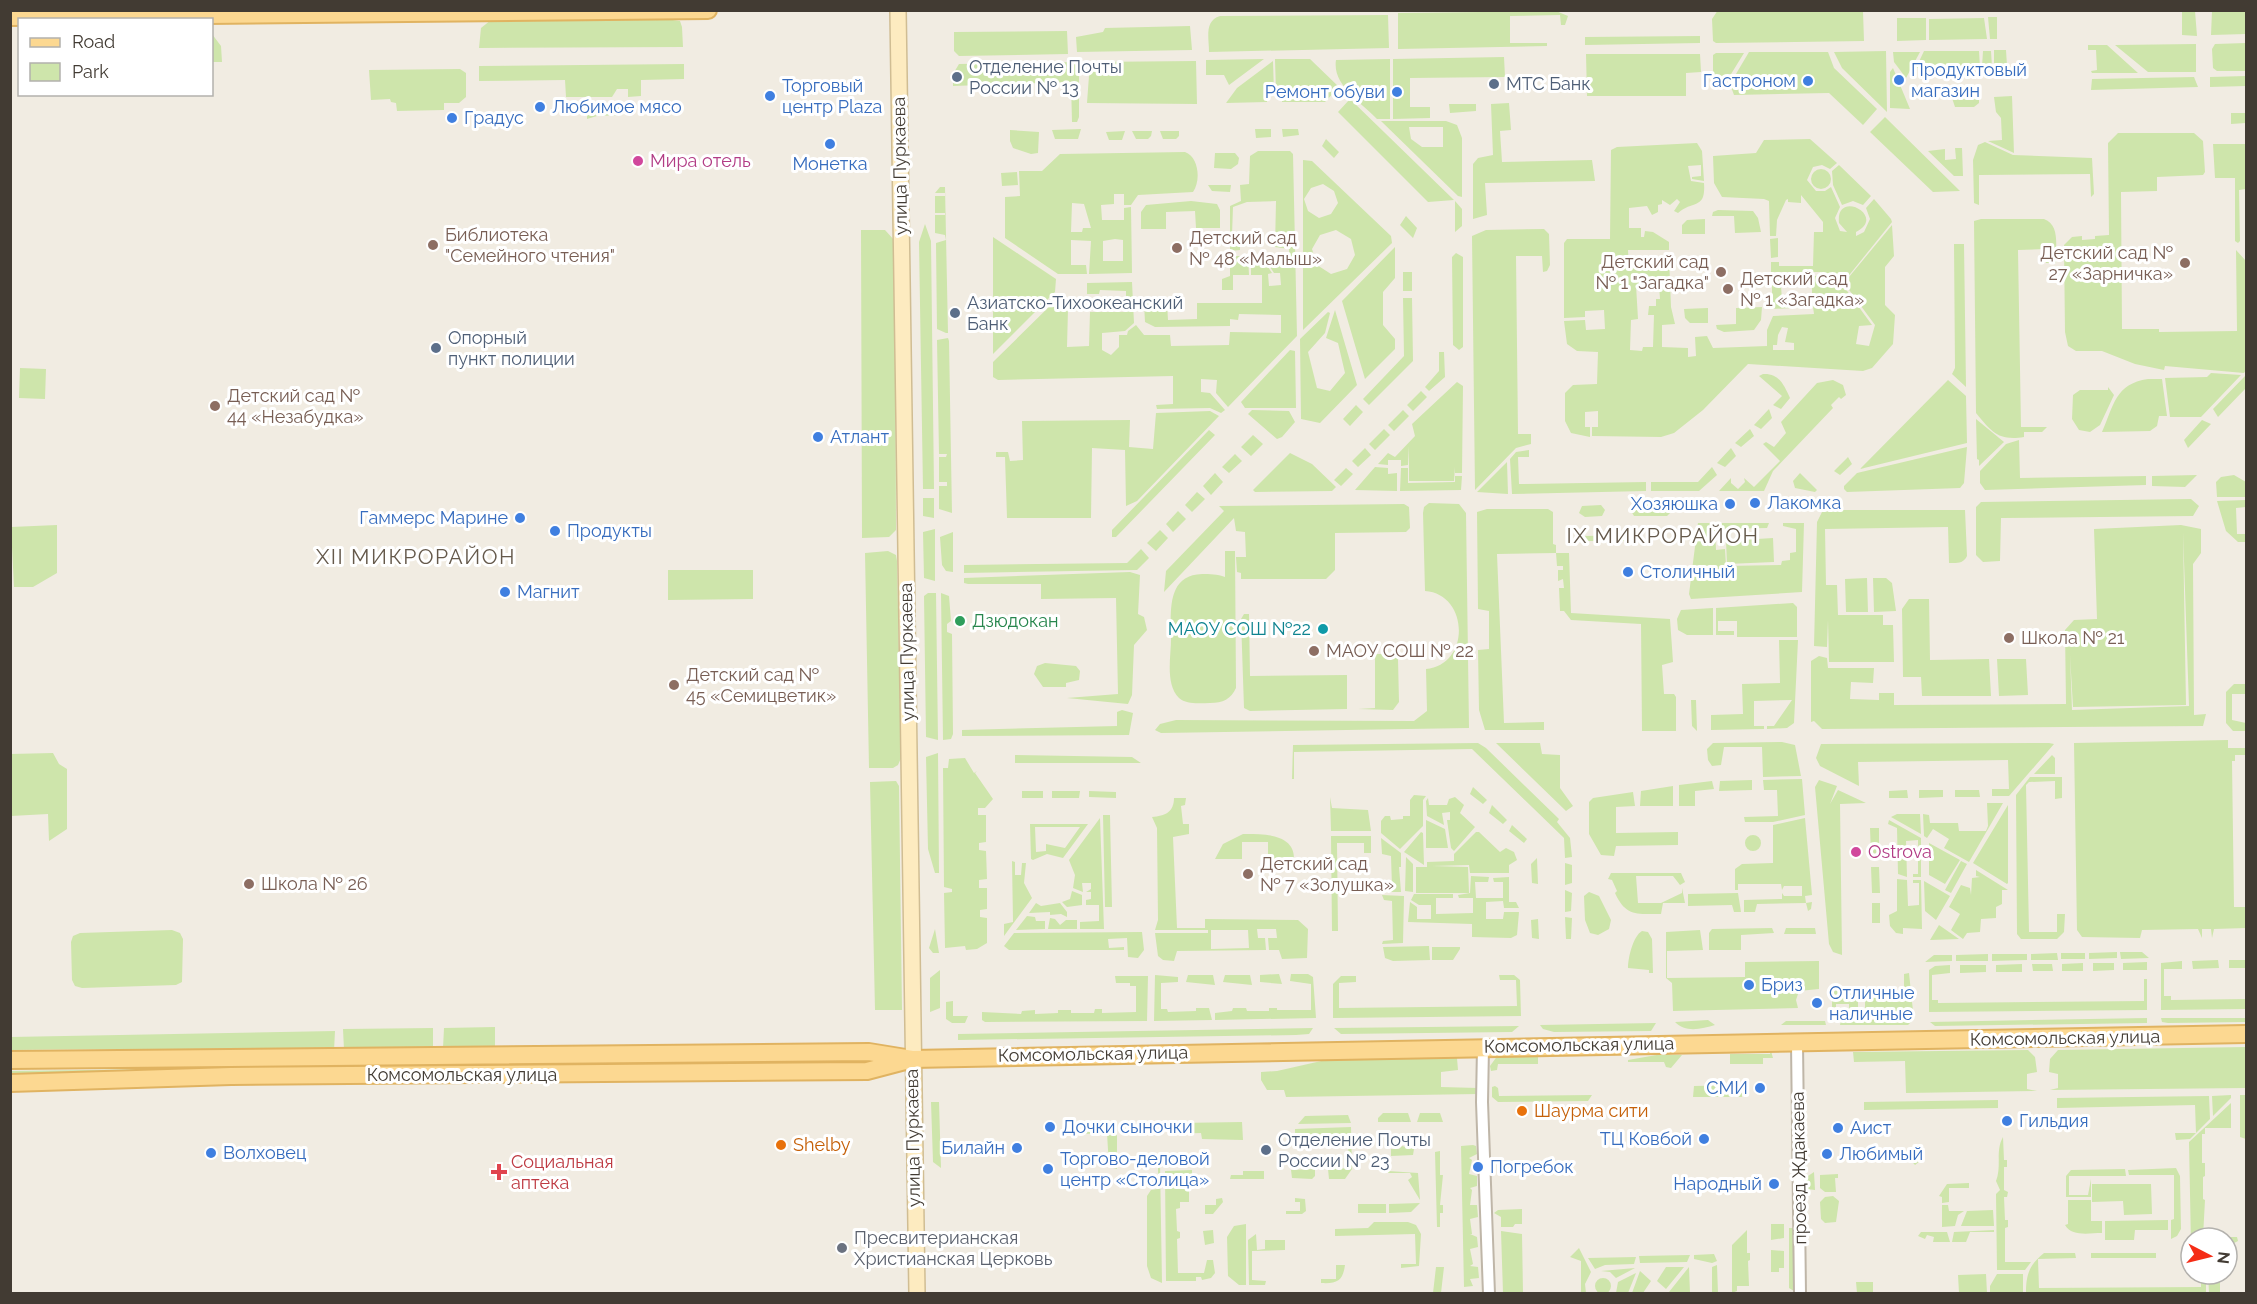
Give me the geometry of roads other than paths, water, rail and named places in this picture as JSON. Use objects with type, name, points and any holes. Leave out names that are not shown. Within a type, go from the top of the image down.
[{"type":"main road","points":[[10,17],[708,10]]},
{"type":"main road","name":"улица Пуркаева","points":[[898,10],[917,1293]]},
{"type":"main road","name":"Комсомольская улица","points":[[10,1060],[869,1052],[912,1059],[2247,1034]]},
{"type":"main road","name":"Комсомольская улица","points":[[10,1083],[231,1076],[867,1071],[912,1059]]},
{"type":"street","name":"проезд Ждакаева","points":[[1797,1042],[1800,1293]]},
{"type":"street","points":[[1483,1047],[1482,1102],[1489,1293]]},
{"type":"place","name":"Отделение Почты России № 13","points":[[957,77]]},
{"type":"place","name":"Продуктовый магазин","points":[[1899,80]]},
{"type":"place","name":"Гастроном","points":[[1808,81]]},
{"type":"place","name":"МТС Банк","points":[[1494,84]]},
{"type":"place","name":"Ремонт обуви","points":[[1397,92]]},
{"type":"place","name":"Торговый центр Plaza","points":[[770,96]]},
{"type":"place","name":"Любимое мясо","points":[[540,107]]},
{"type":"place","name":"Градус","points":[[452,118]]},
{"type":"place","name":"Монетка","points":[[830,144]]},
{"type":"place","name":"Мира отель","points":[[638,161]]},
{"type":"place","name":"Библиотека \"Семейного чтения\"","points":[[433,245]]},
{"type":"place","name":"Детский сад № 48 «Малыш»","points":[[1177,248]]},
{"type":"place","name":"Детский сад № 27 «Зарничка»","points":[[2185,263]]},
{"type":"place","name":"Детский сад № 1 \"Загадка\"","points":[[1721,272]]},
{"type":"place","name":"Детский сад № 1 «Загадка»","points":[[1728,289]]},
{"type":"place","name":"Азиатско-Тихоокеанский Банк","points":[[955,313]]},
{"type":"place","name":"Опорный пункт полиции","points":[[436,348]]},
{"type":"place","name":"Детский сад № 44 «Незабудка»","points":[[215,406]]},
{"type":"place","name":"Атлант","points":[[818,437]]},
{"type":"place","name":"Лакомка","points":[[1755,503]]},
{"type":"place","name":"Хозяюшка","points":[[1730,504]]},
{"type":"place","name":"Гаммерс Марине","points":[[520,518]]},
{"type":"place","name":"Продукты","points":[[555,531]]},
{"type":"place","name":"Столичный","points":[[1628,572]]},
{"type":"place","name":"Магнит","points":[[505,592]]},
{"type":"place","name":"Дзюдокан","points":[[960,621]]},
{"type":"place","name":"МАОУ СОШ №22","points":[[1323,629]]},
{"type":"place","name":"Школа № 21","points":[[2009,638]]},
{"type":"place","name":"МАОУ СОШ № 22","points":[[1314,651]]},
{"type":"place","name":"Детский сад № 45 «Семицветик»","points":[[674,685]]},
{"type":"place","name":"Ostrova","points":[[1856,852]]},
{"type":"place","name":"Детский сад № 7 «Золушка»","points":[[1248,874]]},
{"type":"place","name":"Школа № 26","points":[[249,884]]},
{"type":"place","name":"Бриз","points":[[1749,985]]},
{"type":"place","name":"Отличные наличные","points":[[1817,1003]]},
{"type":"place","name":"СМИ","points":[[1760,1088]]},
{"type":"place","name":"Шаурма сити","points":[[1522,1111]]},
{"type":"place","name":"Гильдия","points":[[2007,1121]]},
{"type":"place","name":"Дочки сыночки","points":[[1050,1127]]},
{"type":"place","name":"Аист","points":[[1838,1128]]},
{"type":"place","name":"ТЦ Ковбой","points":[[1704,1139]]},
{"type":"place","name":"Shelby","points":[[781,1145]]},
{"type":"place","name":"Билайн","points":[[1017,1148]]},
{"type":"place","name":"Отделение Почты России № 23","points":[[1266,1150]]},
{"type":"place","name":"Волховец","points":[[211,1153]]},
{"type":"place","name":"Любимый","points":[[1827,1154]]},
{"type":"place","name":"Погребок","points":[[1478,1167]]},
{"type":"place","name":"Торгово-деловой центр «Столица»","points":[[1048,1169]]},
{"type":"place","name":"Социальная аптека","points":[[499,1172]]},
{"type":"place","name":"Народный","points":[[1774,1184]]},
{"type":"place","name":"Пресвитерианская Христианская Церковь","points":[[842,1248]]},
{"type":"district","name":"IX МИКРОРАЙОН","points":[[1663,536]]},
{"type":"district","name":"XII МИКРОРАЙОН","points":[[416,557]]}]
